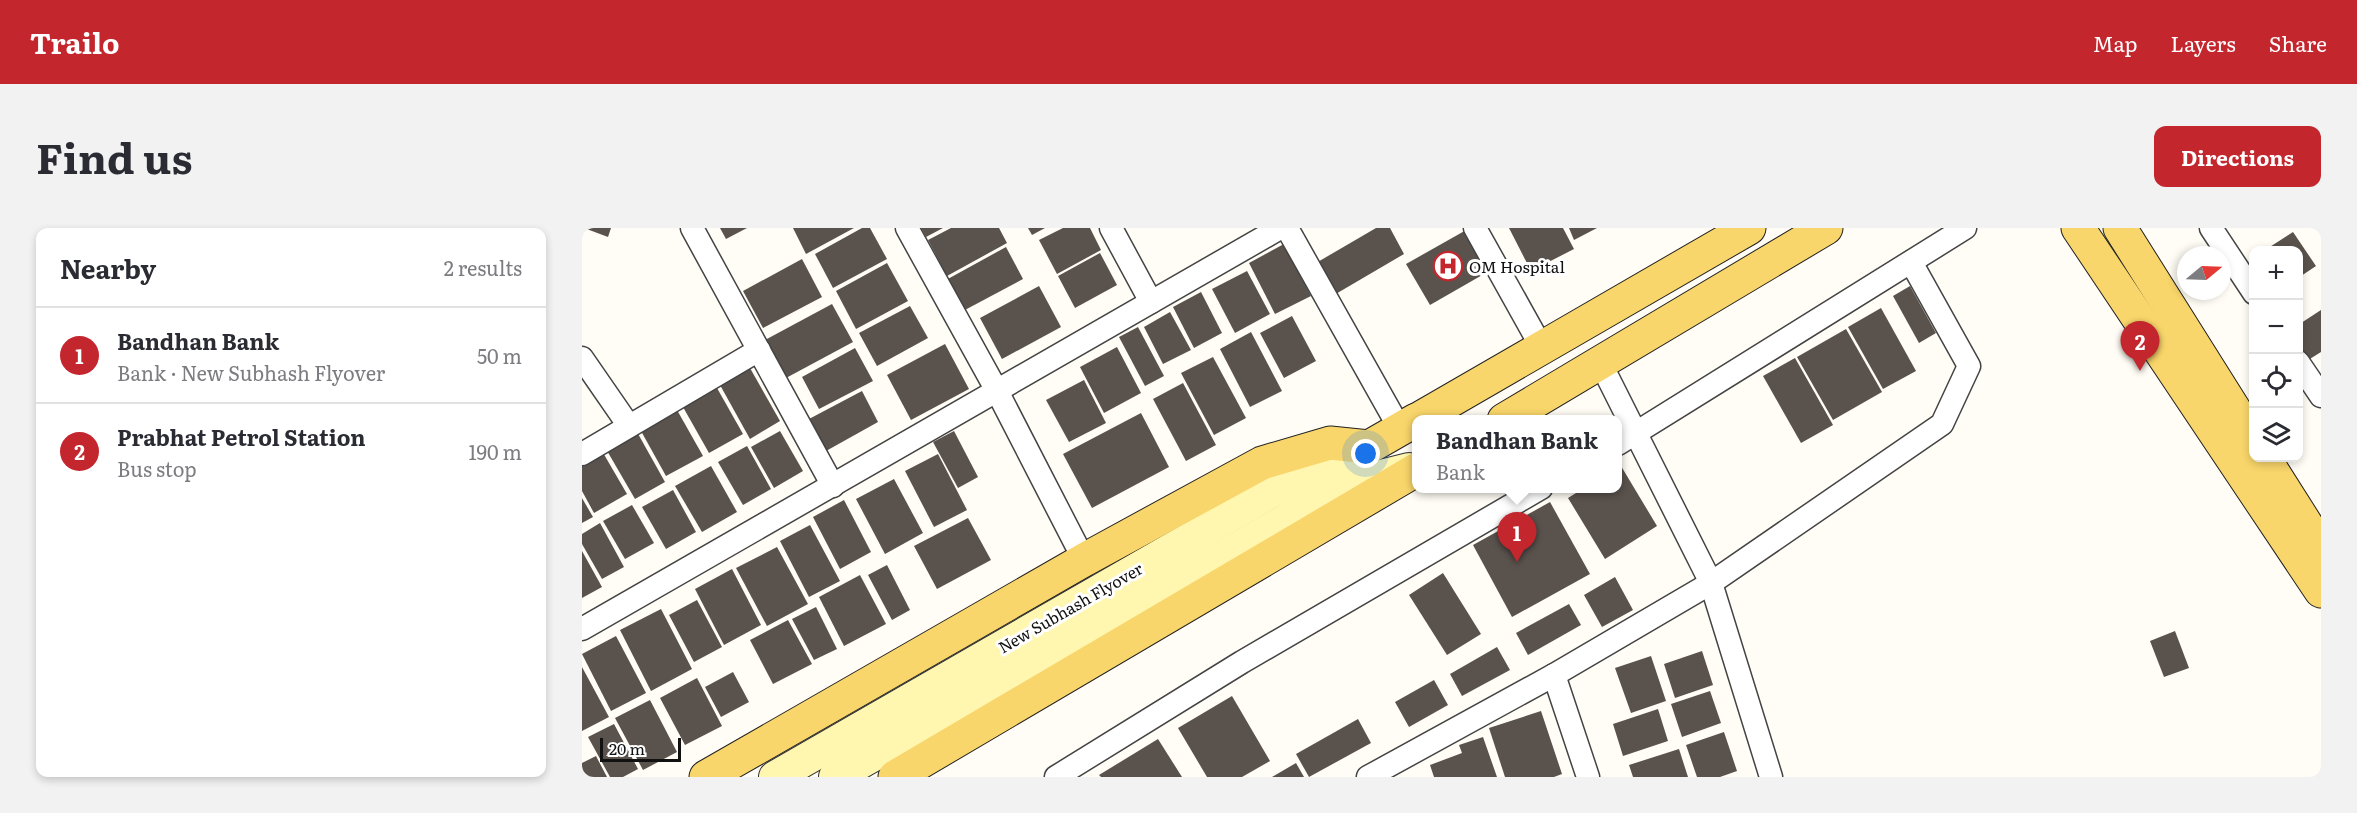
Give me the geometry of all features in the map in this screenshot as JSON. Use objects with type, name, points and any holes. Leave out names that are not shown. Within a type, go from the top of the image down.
[{"type":"main road","points":[[1425,415],[1749,228]]},
{"type":"main road","points":[[1513,415],[1827,228]]},
{"type":"main road","points":[[2078,228],[2101,258],[2321,591]]},
{"type":"main road","points":[[2120,228],[2249,435]]},
{"type":"main road","points":[[706,777],[1084,560],[1263,463],[1330,443],[1369,447],[1411,423]]},
{"type":"main road","name":"New Subhash Flyover","points":[[776,777],[1271,492],[1369,447]]},
{"type":"main road","points":[[2267,462],[2321,548]]},
{"type":"main road","name":"New Subhash Flyover","points":[[835,777],[1291,517],[1369,479],[1412,469]]},
{"type":"main road","points":[[895,777],[1412,470]]},
{"type":"street","points":[[692,228],[833,486]]},
{"type":"street","points":[[907,228],[997,391],[1084,560]]},
{"type":"street","points":[[1111,228],[1151,302]]},
{"type":"street","points":[[582,629],[1280,228]]},
{"type":"street","points":[[1287,228],[1411,423]]},
{"type":"street","points":[[1475,228],[1542,348]]},
{"type":"street","points":[[1771,777],[1711,583],[1626,439],[1965,228]]},
{"type":"street","points":[[2211,228],[2249,287]]},
{"type":"street","points":[[1368,777],[1400,768],[1711,583],[1942,424],[1969,366],[1911,262]]},
{"type":"street","points":[[582,454],[759,350]]},
{"type":"street","points":[[582,358],[629,426]]},
{"type":"street","points":[[1601,364],[1618,415]]},
{"type":"street","points":[[2303,369],[2321,396]]},
{"type":"street","points":[[1056,777],[1242,662],[1534,493]]},
{"type":"street","points":[[1554,675],[1588,777]]},
{"type":"building","points":[[584,228],[611,228],[608,237]]},
{"type":"building","points":[[720,228],[747,228],[726,239]]},
{"type":"building","points":[[793,228],[854,228],[806,254]]},
{"type":"building","points":[[862,228],[870,228],[887,259],[833,288],[815,254]]},
{"type":"building","points":[[921,228],[943,228],[926,237]]},
{"type":"building","points":[[951,228],[999,228],[1007,243],[947,276],[928,240]]},
{"type":"building","points":[[1028,228],[1045,228],[1032,235]]},
{"type":"building","points":[[1063,228],[1090,228],[1101,250],[1057,274],[1039,240]]},
{"type":"building","points":[[1376,228],[1390,228],[1404,254],[1334,295],[1316,263]]},
{"type":"building","points":[[1509,228],[1563,228],[1574,249],[1531,271]]},
{"type":"building","points":[[1569,228],[1597,228],[1574,240]]},
{"type":"building","points":[[1468,229],[1491,270],[1430,305],[1406,264]]},
{"type":"building","points":[[2293,232],[2302,246],[2271,246]]},
{"type":"building","points":[[1284,244],[1311,296],[1275,314],[1249,263]]},
{"type":"building","points":[[1006,247],[1023,279],[963,311],[946,280]]},
{"type":"building","points":[[2303,247],[2316,266],[2303,275]]},
{"type":"building","points":[[1100,253],[1117,285],[1075,308],[1058,276]]},
{"type":"building","points":[[802,259],[822,297],[763,328],[743,291]]},
{"type":"building","points":[[887,263],[908,301],[856,329],[836,291]]},
{"type":"building","points":[[1247,271],[1270,314],[1235,333],[1212,289]]},
{"type":"building","points":[[1039,286],[1061,327],[1002,359],[980,318]]},
{"type":"building","points":[[1910,286],[1936,333],[1919,343],[1893,296]]},
{"type":"building","points":[[1201,292],[1222,333],[1194,348],[1173,307]]},
{"type":"building","points":[[832,304],[853,342],[786,378],[765,340]]},
{"type":"building","points":[[910,306],[928,338],[877,366],[859,333]]},
{"type":"building","points":[[1881,308],[1916,371],[1883,389],[1848,327]]},
{"type":"building","points":[[2321,310],[2321,352],[2305,362],[2303,359],[2303,322]]},
{"type":"building","points":[[1170,312],[1191,350],[1163,364],[1144,327]]},
{"type":"building","points":[[1292,316],[1316,361],[1284,378],[1260,333]]},
{"type":"building","points":[[1138,327],[1164,376],[1145,386],[1119,337]]},
{"type":"building","points":[[1846,329],[1882,392],[1833,420],[1797,357]]},
{"type":"building","points":[[1251,332],[1282,391],[1250,407],[1220,349]]},
{"type":"building","points":[[945,344],[969,389],[911,420],[887,375]]},
{"type":"building","points":[[1117,347],[1141,393],[1104,413],[1080,367]]},
{"type":"building","points":[[855,348],[873,381],[819,409],[802,377]]},
{"type":"building","points":[[1213,357],[1246,418],[1214,435],[1181,373]]},
{"type":"building","points":[[1795,358],[1833,425],[1801,443],[1763,376]]},
{"type":"building","points":[[750,368],[780,421],[750,439],[720,385]]},
{"type":"building","points":[[1084,380],[1106,423],[1069,442],[1046,400]]},
{"type":"building","points":[[1183,383],[1216,445],[1186,461],[1153,399]]},
{"type":"building","points":[[717,388],[743,434],[709,453],[683,407]]},
{"type":"building","points":[[862,391],[878,422],[826,451],[809,419]]},
{"type":"building","points":[[677,410],[703,456],[666,476],[641,431]]},
{"type":"building","points":[[1141,413],[1169,467],[1092,508],[1063,454]]},
{"type":"building","points":[[780,431],[803,471],[774,488],[751,447]]},
{"type":"building","points":[[954,431],[978,477],[958,488],[933,442]]},
{"type":"building","points":[[637,432],[665,482],[635,499],[606,449]]},
{"type":"building","points":[[747,446],[771,489],[743,505],[718,462]]},
{"type":"building","points":[[602,451],[627,494],[594,513],[582,491],[582,462]]},
{"type":"building","points":[[938,454],[967,510],[934,527],[905,471]]},
{"type":"building","points":[[711,466],[737,512],[702,532],[675,486]]},
{"type":"building","points":[[1622,468],[1657,526],[1605,559],[1568,498],[1576,493],[1622,493]]},
{"type":"building","points":[[894,479],[923,533],[885,554],[856,499]]},
{"type":"building","points":[[673,490],[696,532],[666,549],[642,507]]},
{"type":"building","points":[[582,498],[593,517],[582,523]]},
{"type":"building","points":[[844,500],[871,552],[840,569],[813,517]]},
{"type":"building","points":[[1550,502],[1590,574],[1512,617],[1473,545]]},
{"type":"building","points":[[632,505],[654,543],[625,559],[603,521]]},
{"type":"building","points":[[968,518],[991,560],[937,589],[914,546]]},
{"type":"building","points":[[600,523],[624,567],[602,579],[582,544],[582,534]]},
{"type":"building","points":[[810,525],[840,581],[809,597],[780,541]]},
{"type":"building","points":[[777,547],[808,604],[767,626],[736,568]]},
{"type":"building","points":[[582,551],[602,587],[582,598]]},
{"type":"building","points":[[887,565],[910,610],[892,620],[868,575]]},
{"type":"building","points":[[732,569],[761,625],[724,645],[695,589]]},
{"type":"building","points":[[1443,573],[1481,634],[1447,655],[1409,595]]},
{"type":"building","points":[[860,575],[886,624],[844,646],[819,597]]},
{"type":"building","points":[[1615,577],[1633,610],[1602,627],[1584,595]]},
{"type":"building","points":[[697,600],[722,647],[694,662],[669,615]]},
{"type":"building","points":[[1569,604],[1581,625],[1528,655],[1516,633]]},
{"type":"building","points":[[816,607],[837,649],[814,660],[792,619]]},
{"type":"building","points":[[661,609],[692,669],[651,691],[620,630]]},
{"type":"building","points":[[788,620],[812,664],[773,684],[750,640]]},
{"type":"building","points":[[2175,631],[2189,668],[2164,677],[2150,641]]},
{"type":"building","points":[[616,636],[646,693],[611,711],[582,654]]},
{"type":"building","points":[[1497,647],[1510,670],[1462,696],[1450,674]]},
{"type":"building","points":[[1702,651],[1713,685],[1675,698],[1664,664]]},
{"type":"building","points":[[1651,656],[1666,701],[1631,713],[1615,668]]},
{"type":"building","points":[[582,667],[609,717],[582,731]]},
{"type":"building","points":[[733,672],[749,702],[721,717],[705,687]]},
{"type":"building","points":[[697,678],[722,726],[685,745],[660,698]]},
{"type":"building","points":[[1434,680],[1448,705],[1409,727],[1395,702]]},
{"type":"building","points":[[1710,691],[1721,723],[1682,737],[1671,704]]},
{"type":"building","points":[[1232,696],[1270,761],[1242,777],[1207,777],[1178,728]]},
{"type":"building","points":[[650,700],[677,752],[643,770],[615,718]]},
{"type":"building","points":[[1658,709],[1668,741],[1623,756],[1613,724]]},
{"type":"building","points":[[1541,711],[1562,774],[1554,777],[1505,777],[1489,728]]},
{"type":"building","points":[[1358,719],[1371,743],[1309,777],[1296,754]]},
{"type":"building","points":[[614,724],[638,769],[623,777],[610,777],[588,737]]},
{"type":"building","points":[[1724,732],[1737,771],[1720,777],[1697,777],[1686,745]]},
{"type":"building","points":[[1483,737],[1497,777],[1434,777],[1430,765],[1462,753],[1459,745]]},
{"type":"building","points":[[1158,739],[1182,777],[1101,777],[1099,775]]},
{"type":"building","points":[[1679,749],[1688,777],[1633,777],[1629,765]]},
{"type":"building","points":[[596,756],[607,777],[582,777],[582,763]]},
{"type":"building","points":[[1296,763],[1304,777],[1272,777]]},
{"type":"place","name":"OM Hospital","points":[[1448,266]]},
{"type":"place","name":"Prabhat Petrol Station","points":[[2140,371]]},
{"type":"place","name":"Bandhan Bank","points":[[1517,562]]}]
